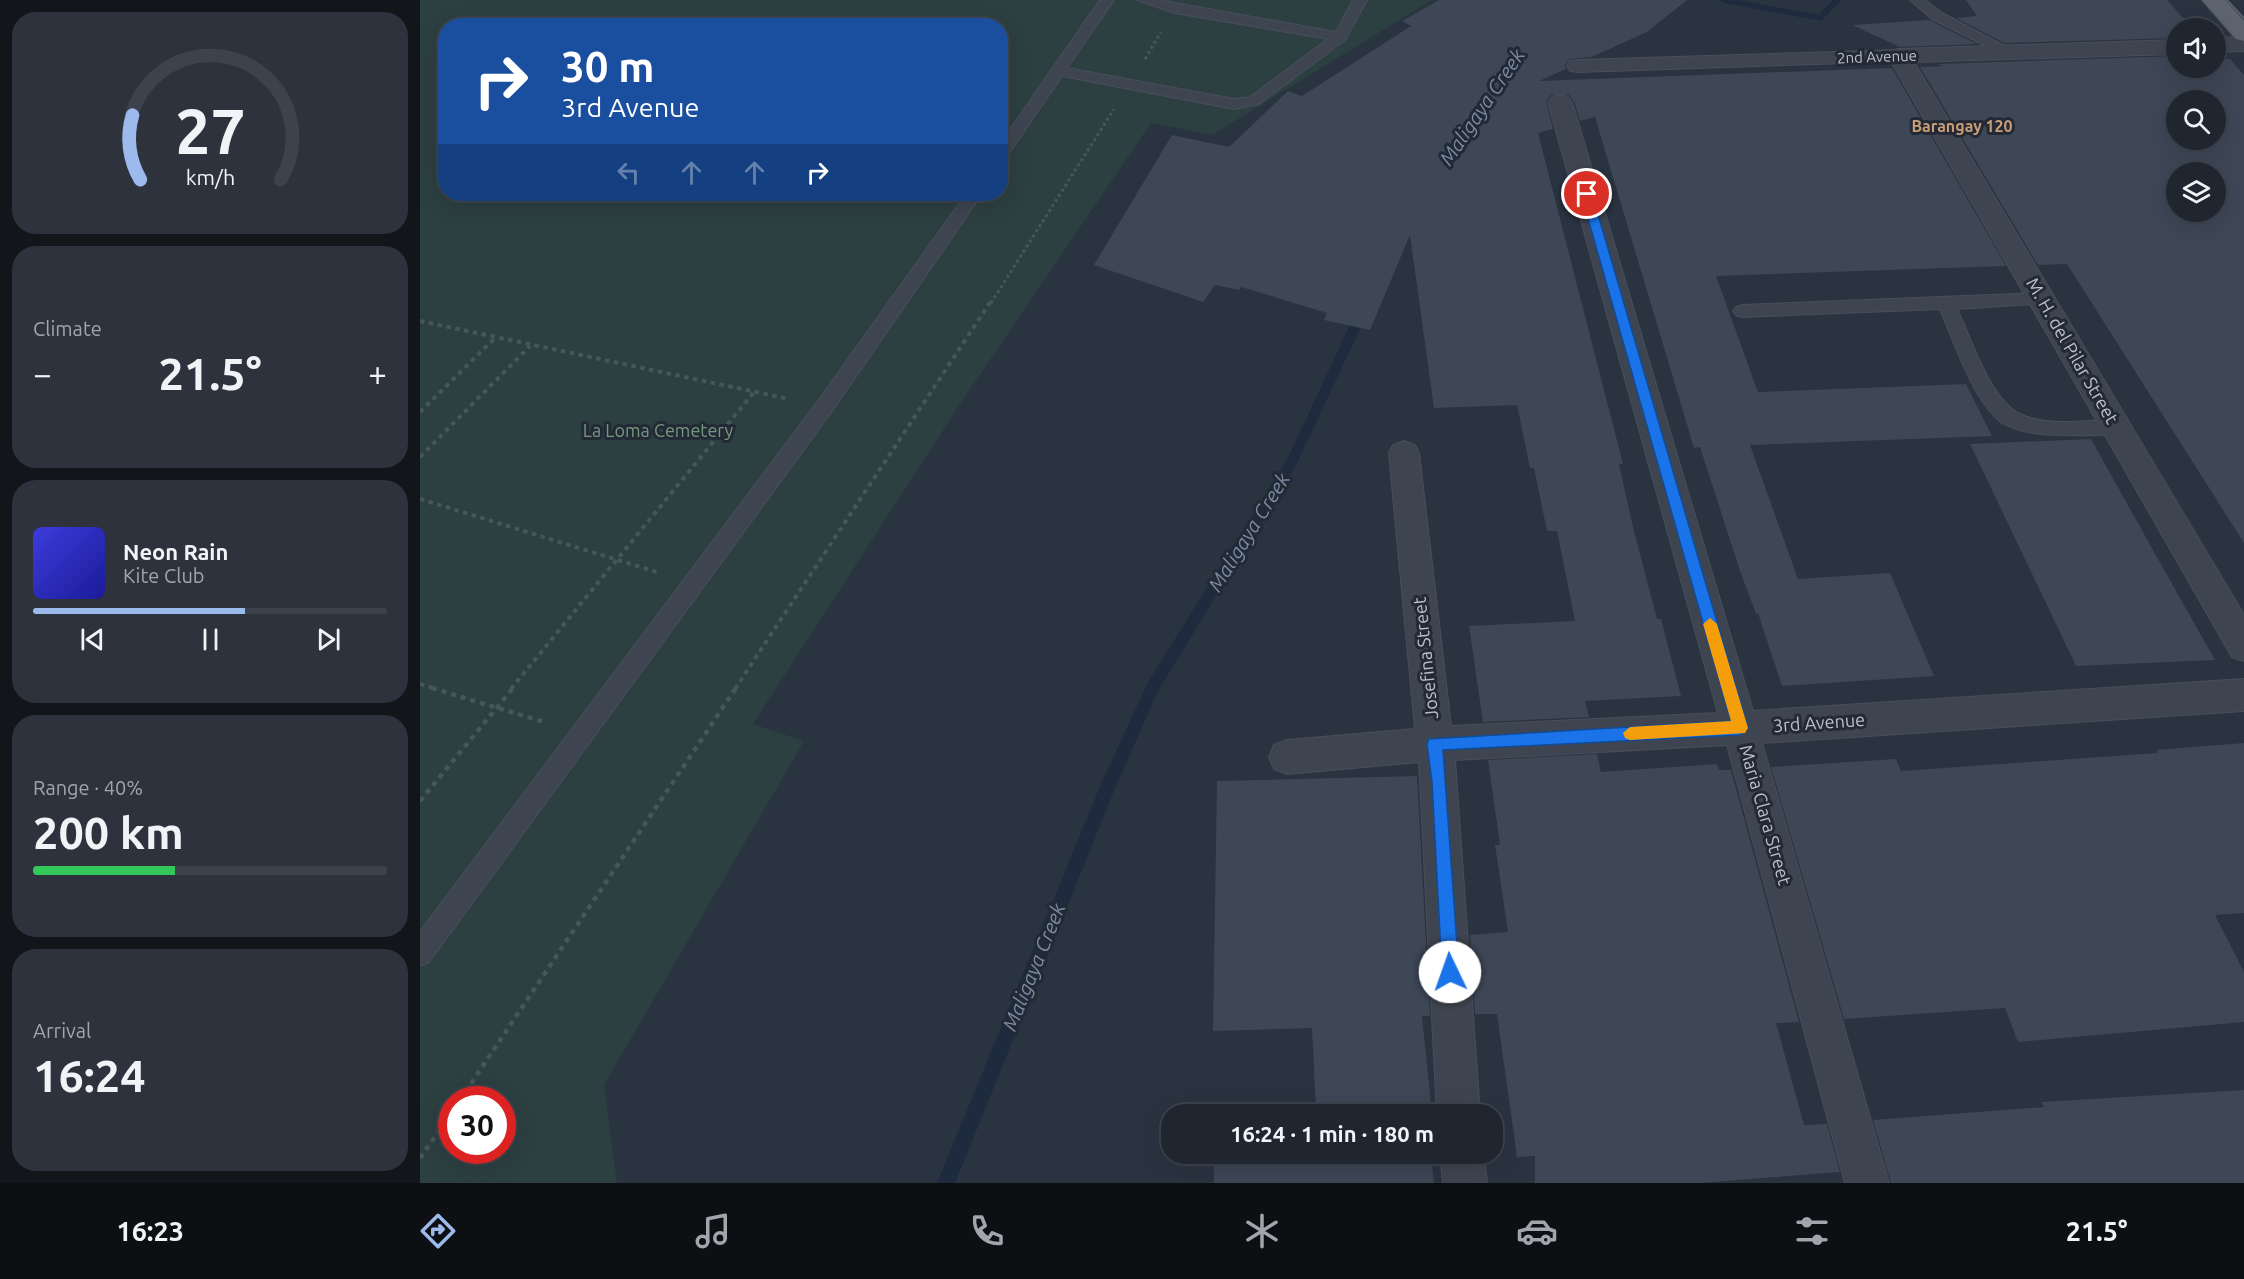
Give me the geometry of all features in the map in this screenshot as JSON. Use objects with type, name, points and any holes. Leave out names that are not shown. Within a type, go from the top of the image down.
[{"type":"main road","points":[[2213,0],[2244,34]]},
{"type":"street","points":[[2226,45],[2244,45]]},
{"type":"street","name":"2nd Avenue","points":[[1578,66],[2166,47]]},
{"type":"street","name":"M. H. del Pilar Street","points":[[1899,56],[2244,646]]},
{"type":"street","name":"Maria Clara Street","points":[[1560,102],[1740,728],[1867,1183]]},
{"type":"street","name":"Josefina Street","points":[[1404,453],[1439,782],[1458,1104]]},
{"type":"street","name":"3rd Avenue","points":[[1287,757],[1434,744],[1740,728],[2244,695]]},
{"type":"street","points":[[1463,1164],[1465,1183]]},
{"type":"lane","points":[[1008,144],[1107,0]]},
{"type":"lane","points":[[1144,0],[1175,9],[1340,37]]},
{"type":"lane","points":[[1058,71],[1234,104],[1245,104],[1254,100],[1340,37],[1360,0]]},
{"type":"lane","points":[[1917,0],[1937,16],[2009,52]]},
{"type":"lane","points":[[420,953],[825,406],[969,201]]},
{"type":"lane","points":[[1742,311],[2042,299]]},
{"type":"lane","points":[[1946,303],[1992,400],[2008,417],[2031,425],[2116,426]]},
{"type":"path","points":[[469,1086],[940,382],[1131,83],[1175,9]]},
{"type":"path","points":[[420,321],[495,339],[825,406]]},
{"type":"path","points":[[420,412],[495,339]]},
{"type":"path","points":[[420,458],[530,346]]},
{"type":"path","points":[[420,801],[754,392]]},
{"type":"path","points":[[420,499],[694,583]]},
{"type":"path","points":[[420,684],[582,734]]},
{"type":"path","points":[[420,1158],[438,1132]]},
{"type":"green space","name":"La Loma Cemetery","points":[[420,0],[1432,0],[1212,135],[1151,123],[962,401],[753,724],[804,741],[604,1085],[617,1183],[420,1183]]},
{"type":"building","points":[[1439,0],[1687,0],[1647,32],[1592,57],[1570,59],[1565,65],[1566,69],[1539,81],[1892,68],[2006,266],[1716,276],[1758,392],[1966,384],[1992,436],[1750,445],[1798,579],[1890,573],[1934,676],[1782,686],[1758,613],[1756,614],[1740,571],[1700,447],[1694,448],[1595,117],[1580,121],[1574,101],[1569,95],[1551,95],[1546,101],[1553,129],[1538,133],[1623,464],[1619,464],[1633,527],[1657,619],[1661,619],[1681,696],[1585,701],[1589,717],[1483,722],[1469,626],[1575,621],[1557,531],[1547,531],[1534,468],[1530,468],[1517,405],[1434,408],[1410,235],[1370,330],[1324,320],[1327,313],[1241,287],[1239,290],[1215,285],[1203,302],[1094,265],[1172,135],[1229,147],[1288,91],[1302,96],[1411,26],[1402,21]]},
{"type":"building","points":[[1966,0],[2167,0],[2183,18],[2166,18],[2166,38],[2004,43],[1956,18],[1977,16]]},
{"type":"building","points":[[1929,20],[1977,44],[1900,47],[1852,25]]},
{"type":"building","points":[[2166,56],[2166,78],[2226,78],[2226,59],[2230,59],[2244,75],[2244,543],[2067,264],[2038,265],[1920,67],[1943,66],[1937,64]]},
{"type":"building","points":[[2091,439],[2215,660],[2076,666],[1970,444]]},
{"type":"building","points":[[2244,743],[2244,913],[2215,915],[2244,972],[2244,1022],[2018,1042],[2005,1008],[1844,1019],[1771,767],[1896,759],[1901,771],[2158,753],[2156,750]]},
{"type":"building","points":[[1597,754],[1601,772],[1717,764],[1719,770],[1731,770],[1799,1022],[1776,1023],[1804,1125],[1827,1124],[1840,1172],[1700,1183],[1535,1183],[1535,1156],[1517,1157],[1497,1014],[1475,1014],[1470,935],[1508,932],[1495,845],[1500,845],[1488,760]]},
{"type":"building","points":[[1417,776],[1430,1016],[1422,1016],[1431,1104],[1316,1104],[1312,1028],[1213,1031],[1217,781]]},
{"type":"building","points":[[2244,1090],[2244,1183],[1891,1183],[1873,1120],[2044,1107],[2041,1102]]},
{"type":"building","points":[[1214,1164],[1432,1164],[1434,1183],[1214,1183]]},
{"type":"waterway","name":"Maligaya Creek","points":[[1724,0],[1821,18],[1838,0]]},
{"type":"waterway","name":"Maligaya Creek","points":[[946,1183],[1109,784],[1153,687],[1292,462],[1363,310]]},
{"type":"tram line","points":[[2227,0],[2244,18]]},
{"type":"slow traffic","points":[[1630,733],[1740,728],[1710,624]]},
{"type":"district","name":"Barangay 120","points":[[1962,126]]},
{"type":"route","points":[[1450,972],[1439,782],[1434,744],[1740,728],[1587,194]]}]
